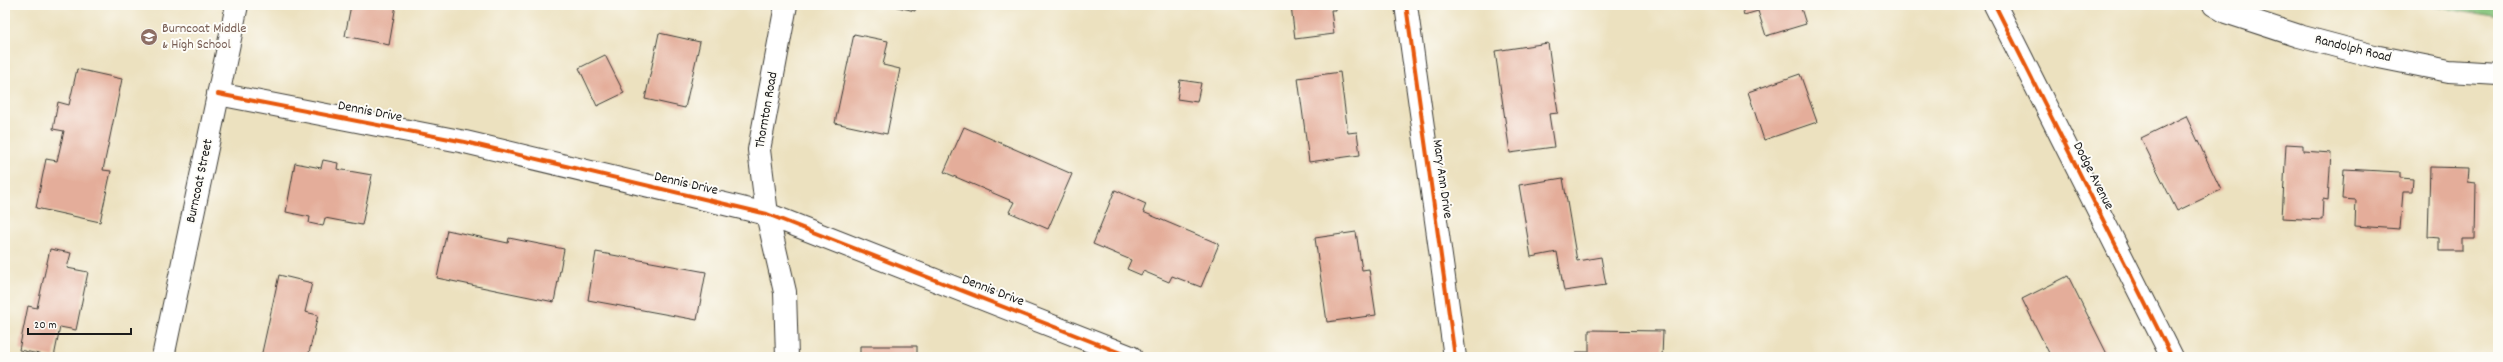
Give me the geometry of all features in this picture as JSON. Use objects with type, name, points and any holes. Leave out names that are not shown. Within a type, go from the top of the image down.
[{"type":"street","name":"Burncoat Street","points":[[164,357],[237,5]]},
{"type":"street","name":"Thornton Road","points":[[786,5],[759,150],[767,214],[785,292],[787,357]]},
{"type":"street","name":"Mary Ann Drive","points":[[1406,5],[1455,357]]},
{"type":"street","name":"Dodge Avenue","points":[[1995,5],[2172,357]]},
{"type":"street","name":"Randolph Road","points":[[2214,5],[2226,12],[2291,33],[2374,56],[2449,71],[2498,74]]},
{"type":"street","name":"Dennis Drive","points":[[218,94],[465,142],[767,214],[1131,357]]},
{"type":"green space","points":[[2431,5],[2498,5],[2498,17]]},
{"type":"building","points":[[351,5],[396,5],[389,45],[345,36]]},
{"type":"building","points":[[889,5],[916,5],[915,11]]},
{"type":"building","points":[[1291,5],[1336,5],[1336,10],[1331,10],[1334,34],[1295,39]]},
{"type":"building","points":[[1741,5],[1800,5],[1806,24],[1766,36],[1758,11],[1744,15]]},
{"type":"building","points":[[659,33],[700,42],[685,108],[645,99]]},
{"type":"building","points":[[854,34],[888,41],[883,65],[900,69],[887,134],[835,123]]},
{"type":"building","points":[[1548,43],[1558,113],[1549,114],[1554,147],[1510,153],[1495,51]]},
{"type":"building","points":[[605,55],[624,93],[597,106],[579,68]]},
{"type":"building","points":[[77,69],[122,79],[103,170],[111,171],[100,222],[36,208],[46,159],[57,161],[64,131],[53,129],[58,102],[69,105]]},
{"type":"building","points":[[1340,72],[1348,133],[1357,132],[1360,155],[1309,162],[1298,78]]},
{"type":"building","points":[[1800,74],[1817,122],[1764,140],[1748,92]]},
{"type":"building","points":[[1180,80],[1201,83],[1197,102],[1177,99]]},
{"type":"building","points":[[2186,116],[2221,190],[2177,211],[2141,138]]},
{"type":"building","points":[[964,127],[1072,174],[1048,229],[1009,212],[1014,202],[944,172]]},
{"type":"building","points":[[2286,144],[2303,145],[2303,151],[2331,153],[2328,200],[2323,199],[2322,220],[2282,218]]},
{"type":"building","points":[[323,160],[338,163],[337,169],[372,175],[362,225],[325,218],[323,226],[309,223],[310,217],[286,212],[295,163],[321,168]]},
{"type":"building","points":[[2430,167],[2469,168],[2468,182],[2476,183],[2475,238],[2462,238],[2462,251],[2439,251],[2439,238],[2428,237]]},
{"type":"building","points":[[2344,169],[2400,172],[2400,178],[2413,179],[2412,192],[2403,192],[2400,229],[2355,226],[2356,200],[2342,199]]},
{"type":"building","points":[[1563,178],[1577,261],[1601,257],[1606,285],[1564,291],[1557,252],[1531,257],[1519,185]]},
{"type":"building","points":[[1115,190],[1146,204],[1143,212],[1219,244],[1201,287],[1172,276],[1169,282],[1143,271],[1141,275],[1127,269],[1131,260],[1093,244]]},
{"type":"building","points":[[447,230],[508,243],[509,238],[564,249],[554,302],[437,278]]},
{"type":"building","points":[[1356,232],[1362,270],[1369,269],[1376,315],[1327,322],[1315,238]]},
{"type":"building","points":[[50,249],[71,253],[67,268],[88,272],[76,330],[60,327],[54,357],[19,350],[28,306],[37,308]]},
{"type":"building","points":[[596,252],[706,272],[697,320],[588,300]]},
{"type":"building","points":[[279,275],[312,283],[305,312],[318,315],[308,357],[261,357]]},
{"type":"building","points":[[2068,276],[2108,356],[2051,357],[2022,299]]},
{"type":"building","points":[[1589,330],[1663,331],[1662,357],[1577,357],[1577,352],[1589,352]]},
{"type":"building","points":[[860,346],[917,346],[917,357],[860,357]]},
{"type":"cycle path","points":[[1406,5],[1455,357]]},
{"type":"cycle path","points":[[1995,5],[2172,357]]},
{"type":"cycle path","points":[[218,94],[465,142],[767,214],[1131,357]]},
{"type":"place","name":"Burncoat Middle & High School","points":[[149,37]]}]
